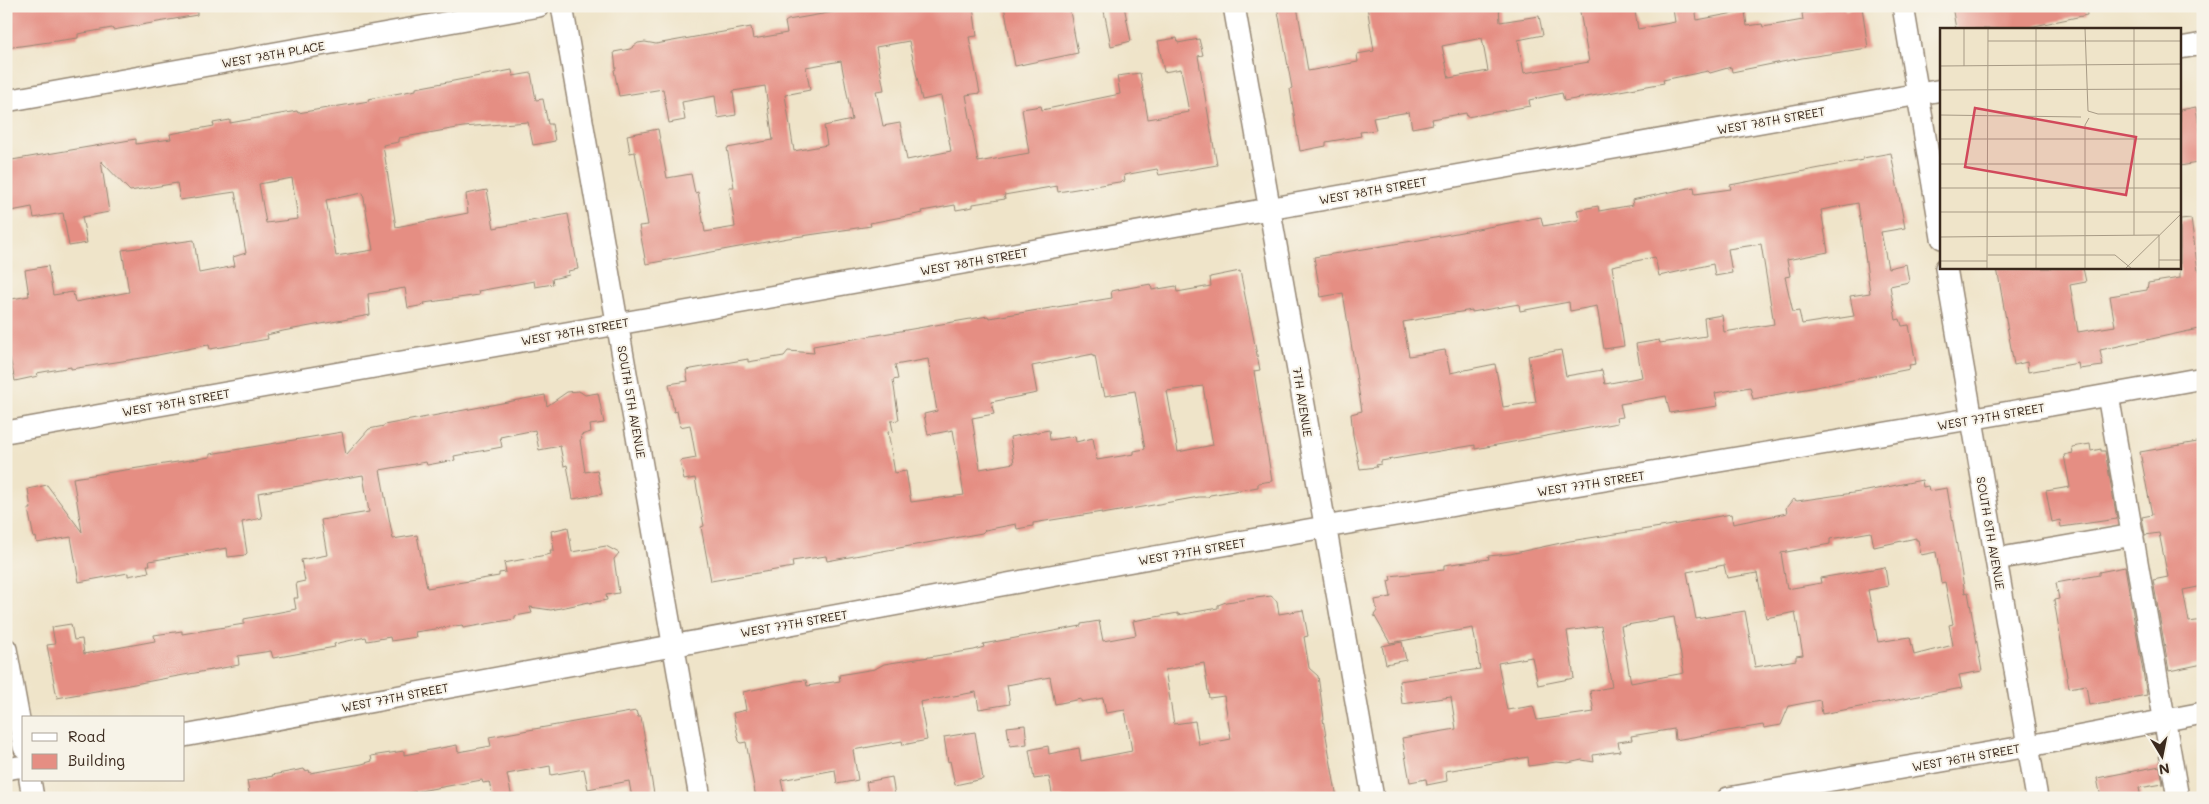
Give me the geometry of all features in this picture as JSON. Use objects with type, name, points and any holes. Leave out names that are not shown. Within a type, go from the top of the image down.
[{"type":"street","name":"WEST 78TH PLACE","points":[[6,101],[539,6]]},
{"type":"street","name":"SOUTH 5TH AVENUE","points":[[562,6],[675,644],[700,798]]},
{"type":"street","name":"7TH AVENUE","points":[[1234,6],[1271,208],[1324,527],[1373,798]]},
{"type":"street","points":[[1903,6],[1940,226]]},
{"type":"street","points":[[2182,48],[2203,44]]},
{"type":"street","name":"WEST 78TH STREET","points":[[6,432],[1940,90]]},
{"type":"street","name":"SOUTH 8TH AVENUE","points":[[1946,269],[2037,798]]},
{"type":"street","name":"WEST 77TH STREET","points":[[185,736],[675,644],[1324,527],[1971,420],[2203,378]]},
{"type":"street","points":[[2108,395],[2178,798]]},
{"type":"street","points":[[1996,559],[2133,535]]},
{"type":"street","points":[[6,649],[22,736]]},
{"type":"street","name":"WEST 76TH STREET","points":[[1728,798],[2029,746],[2203,713]]},
{"type":"street","points":[[6,769],[22,766]]},
{"type":"street","points":[[30,782],[33,798]]},
{"type":"building","points":[[6,6],[197,6],[197,15],[113,30],[112,28],[78,34],[78,38],[6,48]]},
{"type":"building","points":[[868,6],[973,6],[977,36],[969,37],[980,93],[966,95],[978,162],[1029,153],[1022,109],[1041,106],[1042,110],[1120,94],[1117,76],[1140,73],[1148,119],[1189,112],[1181,69],[1164,72],[1158,41],[1177,38],[1178,43],[1199,39],[1203,55],[1198,56],[1217,165],[1159,175],[1157,169],[1124,175],[1125,181],[1058,192],[1057,186],[1004,195],[1005,199],[973,204],[973,207],[956,210],[955,205],[870,223],[871,226],[788,238],[646,264],[639,226],[648,225],[635,152],[630,153],[627,135],[658,129],[667,178],[691,174],[695,193],[698,192],[705,232],[735,227],[729,187],[734,187],[727,148],[773,140],[765,86],[733,91],[736,115],[718,118],[715,96],[682,102],[685,120],[669,123],[663,89],[619,96],[614,70],[616,69],[614,52],[630,49],[638,43],[656,44],[751,27],[753,39],[787,33],[785,22]],"holes":[[[909,41],[922,100],[941,96],[951,151],[907,160],[900,123],[883,126],[876,91],[884,90],[876,47]],[[841,61],[852,120],[824,126],[827,145],[794,151],[785,95],[810,90],[806,67]]]},
{"type":"building","points":[[1004,6],[1069,6],[1078,53],[1015,66]]},
{"type":"building","points":[[1103,6],[1124,6],[1131,41],[1111,46]]},
{"type":"building","points":[[1277,6],[1297,6],[1308,71],[1358,62],[1357,54],[1374,51],[1367,6],[1499,6],[1500,22],[1539,16],[1543,35],[1518,40],[1524,73],[1589,62],[1579,6],[1634,6],[1638,29],[1675,22],[1673,9],[1686,6],[1695,6],[1697,20],[1745,11],[1747,26],[1762,24],[1763,27],[1803,20],[1802,13],[1843,6],[1845,6],[1845,10],[1862,7],[1868,48],[1802,58],[1732,72],[1731,67],[1710,73],[1708,71],[1663,80],[1664,83],[1564,101],[1562,93],[1529,100],[1530,106],[1467,117],[1466,113],[1432,119],[1433,124],[1412,128],[1409,112],[1373,118],[1376,130],[1360,132],[1361,136],[1326,142],[1326,146],[1300,151],[1290,89],[1292,88]],"holes":[[[1482,38],[1488,71],[1449,78],[1442,46]]]},
{"type":"building","points":[[1952,6],[2086,6],[2087,15],[2025,28],[1956,28]]},
{"type":"building","points":[[512,70],[513,76],[531,73],[536,100],[543,99],[548,124],[552,124],[555,141],[533,145],[528,122],[463,127],[399,138],[399,142],[383,145],[396,227],[468,213],[466,194],[487,190],[494,228],[568,214],[578,269],[568,271],[569,275],[552,279],[553,284],[535,287],[534,281],[478,291],[479,295],[424,303],[425,305],[408,308],[405,288],[368,294],[370,315],[283,331],[267,335],[268,339],[210,349],[209,345],[148,357],[71,369],[71,367],[37,373],[38,376],[15,381],[10,358],[6,359],[6,300],[29,296],[25,270],[48,266],[53,295],[73,292],[75,302],[129,292],[122,250],[194,240],[199,273],[235,266],[233,257],[246,253],[235,192],[180,200],[177,183],[130,191],[101,161],[109,212],[82,217],[87,243],[69,246],[63,213],[34,218],[32,207],[6,212],[6,161],[136,139],[136,144],[171,139],[170,134],[214,126],[213,123],[230,120],[230,123],[369,101],[368,99],[416,90],[416,88]],"holes":[[[292,178],[298,219],[266,223],[259,184]],[[363,193],[373,250],[336,256],[326,200]]]},
{"type":"building","points":[[2196,107],[2203,148],[2203,162],[2182,166],[2182,110]]},
{"type":"building","points":[[1891,153],[1905,228],[1881,232],[1888,268],[1906,264],[1909,282],[1890,286],[1896,320],[1900,319],[1902,326],[1909,325],[1916,364],[1909,365],[1910,369],[1753,399],[1750,387],[1715,393],[1718,406],[1670,413],[1666,396],[1620,404],[1623,417],[1616,418],[1617,423],[1475,449],[1475,445],[1381,461],[1381,464],[1376,465],[1377,467],[1360,469],[1351,414],[1362,411],[1343,293],[1321,297],[1314,257],[1541,217],[1543,226],[1579,220],[1577,210],[1598,206],[1599,211],[1633,205],[1632,200],[1694,187],[1695,194],[1731,189],[1730,185],[1863,160],[1863,158]],"holes":[[[1858,203],[1870,293],[1850,296],[1854,316],[1802,324],[1799,311],[1793,312],[1785,277],[1790,276],[1787,260],[1828,252],[1821,210]],[[1761,244],[1774,324],[1724,332],[1722,315],[1704,318],[1706,336],[1660,343],[1659,340],[1636,344],[1642,377],[1605,384],[1602,370],[1566,376],[1561,350],[1528,356],[1536,402],[1503,407],[1495,364],[1450,373],[1445,350],[1409,356],[1403,322],[1519,304],[1520,311],[1569,302],[1570,311],[1597,306],[1604,349],[1624,346],[1612,266],[1655,257],[1659,276],[1713,264],[1715,276],[1732,273],[1728,249]]]},
{"type":"building","points":[[2191,219],[2198,270],[2203,269],[2203,328],[2100,350],[2103,366],[2079,369],[2078,363],[2028,372],[2027,362],[2014,365],[1997,269],[2083,269],[2086,282],[2070,285],[2078,332],[2115,326],[2110,296],[2147,290],[2148,283],[2180,278],[2180,269],[2182,269],[2182,220]]},
{"type":"building","points":[[1240,271],[1260,370],[1254,371],[1272,481],[1258,483],[1258,487],[1210,495],[1208,497],[1033,523],[1033,526],[1017,529],[1016,524],[985,530],[982,533],[827,561],[826,556],[792,561],[793,567],[711,581],[701,527],[704,526],[695,478],[684,480],[680,461],[696,458],[690,425],[680,427],[677,411],[674,412],[669,384],[688,381],[686,370],[748,359],[748,362],[784,356],[788,351],[814,353],[813,346],[988,316],[989,318],[1112,298],[1111,291],[1151,284],[1152,290],[1176,286],[1177,292],[1211,286],[1210,277]],"holes":[[[1093,354],[1093,357],[1095,356],[1101,389],[1103,388],[1105,396],[1135,391],[1145,449],[1134,451],[1134,454],[1097,460],[1093,438],[1076,442],[1075,436],[1050,440],[1049,430],[1010,437],[1014,463],[980,469],[972,418],[994,414],[991,402],[1037,393],[1032,366]],[[928,359],[937,411],[924,414],[928,435],[953,430],[964,495],[911,502],[906,471],[895,473],[888,432],[893,431],[891,421],[899,420],[893,380],[898,379],[895,365]],[[1203,386],[1213,445],[1178,452],[1167,391]]]},
{"type":"building","points":[[579,391],[585,395],[598,393],[604,423],[590,425],[591,432],[581,435],[582,439],[580,440],[585,472],[597,470],[602,494],[573,499],[567,465],[564,466],[560,446],[539,450],[535,430],[500,437],[502,447],[454,456],[455,460],[427,465],[426,462],[380,470],[393,539],[417,535],[427,588],[499,576],[499,573],[506,572],[504,563],[551,554],[550,550],[554,550],[551,531],[568,527],[572,552],[606,546],[619,553],[614,559],[619,593],[606,595],[607,600],[551,610],[530,607],[532,613],[515,616],[515,619],[463,628],[462,625],[415,632],[416,637],[391,641],[390,637],[367,641],[366,637],[334,644],[335,647],[273,658],[271,651],[238,656],[239,665],[57,698],[47,645],[55,644],[52,627],[71,624],[74,640],[82,639],[84,654],[155,641],[154,635],[182,631],[182,634],[244,624],[244,619],[296,609],[294,598],[298,598],[296,583],[305,581],[301,560],[327,555],[321,520],[369,512],[363,475],[258,493],[262,518],[242,522],[247,553],[245,555],[228,557],[227,548],[149,561],[150,565],[147,565],[149,572],[128,576],[128,573],[79,582],[71,537],[37,543],[36,537],[34,538],[28,509],[31,509],[28,489],[47,485],[82,532],[73,478],[210,457],[210,454],[342,432],[346,455],[369,429],[545,395],[547,406],[567,392]]},
{"type":"building","points":[[2203,441],[2203,586],[2183,590],[2189,622],[2203,620],[2203,664],[2169,671],[2153,580],[2168,577],[2159,533],[2145,535],[2142,517],[2152,515],[2140,452]]},
{"type":"building","points":[[2090,444],[2091,451],[2101,449],[2101,451],[2105,451],[2117,519],[2061,527],[2060,520],[2052,522],[2046,491],[2070,487],[2064,455],[2073,453],[2072,447]]},
{"type":"building","points":[[1922,480],[1923,487],[1928,486],[1929,491],[1947,488],[1965,593],[1968,592],[1982,671],[1959,675],[1962,688],[1822,714],[1820,700],[1789,706],[1781,725],[1764,728],[1763,725],[1675,740],[1674,729],[1631,736],[1632,740],[1618,742],[1620,751],[1593,755],[1594,762],[1582,760],[1529,766],[1528,757],[1446,771],[1447,781],[1427,785],[1426,779],[1410,782],[1402,738],[1456,729],[1451,697],[1402,704],[1399,681],[1480,669],[1473,628],[1390,643],[1374,615],[1377,611],[1375,600],[1391,597],[1388,581],[1391,580],[1390,576],[1444,570],[1444,565],[1489,559],[1488,556],[1510,554],[1570,541],[1731,514],[1733,524],[1787,513],[1786,508],[1793,499],[1797,501],[1867,491]],"holes":[[[1871,532],[1874,547],[1916,538],[1921,555],[1936,552],[1941,583],[1945,582],[1953,624],[1949,625],[1953,645],[1914,655],[1910,637],[1878,642],[1868,590],[1888,586],[1885,567],[1820,578],[1821,583],[1787,589],[1781,553],[1830,544],[1830,539]],[[1724,565],[1727,578],[1757,573],[1766,618],[1795,612],[1803,655],[1796,656],[1796,660],[1755,667],[1745,611],[1696,619],[1687,572]],[[1674,617],[1684,673],[1631,683],[1621,626]],[[1601,626],[1612,687],[1590,691],[1594,712],[1537,720],[1533,706],[1507,710],[1498,663],[1532,657],[1538,685],[1574,678],[1567,631]]]},
{"type":"building","points":[[2125,567],[2147,695],[2089,705],[2086,685],[2069,688],[2054,600],[2059,599],[2056,583],[2099,575],[2099,572]]},
{"type":"building","points":[[1271,596],[1277,601],[1279,614],[1303,610],[1308,636],[1304,637],[1309,668],[1318,676],[1323,719],[1337,798],[1053,798],[1049,777],[1034,779],[1029,750],[1048,746],[1049,754],[1079,748],[1081,761],[1132,751],[1125,710],[1106,713],[1103,698],[1081,702],[1081,699],[1055,704],[1050,677],[1007,685],[1010,704],[979,709],[976,692],[920,702],[927,740],[903,745],[902,741],[853,750],[858,780],[837,784],[835,770],[781,780],[785,798],[756,798],[746,742],[741,743],[739,741],[733,713],[746,710],[743,692],[796,681],[806,680],[807,686],[840,681],[839,675],[875,669],[884,664],[974,650],[984,647],[983,644],[1099,621],[1103,641],[1136,635],[1133,621],[1218,608],[1218,605],[1226,602]],"holes":[[[1204,663],[1209,698],[1224,696],[1231,739],[1199,745],[1195,721],[1174,724],[1165,670]]]},
{"type":"building","points":[[1402,642],[1406,660],[1386,664],[1382,646]]},
{"type":"building","points":[[636,711],[638,717],[641,717],[654,794],[632,798],[629,781],[588,789],[584,769],[551,775],[550,766],[507,774],[512,798],[493,798],[489,782],[483,783],[482,780],[380,798],[250,798],[247,781],[272,775],[304,769],[305,771],[309,770],[310,773],[362,764],[372,761],[371,756],[404,751],[404,755],[457,745],[458,752],[491,746],[489,737]]},
{"type":"building","points":[[1025,725],[1027,744],[1010,746],[1007,727]]},
{"type":"building","points":[[975,732],[983,779],[955,785],[950,761],[948,762],[944,737]]},
{"type":"building","points":[[2160,766],[2163,784],[2139,788],[2141,798],[2101,798],[2097,778]]},
{"type":"building","points":[[892,777],[895,796],[869,798],[866,782]]}]
